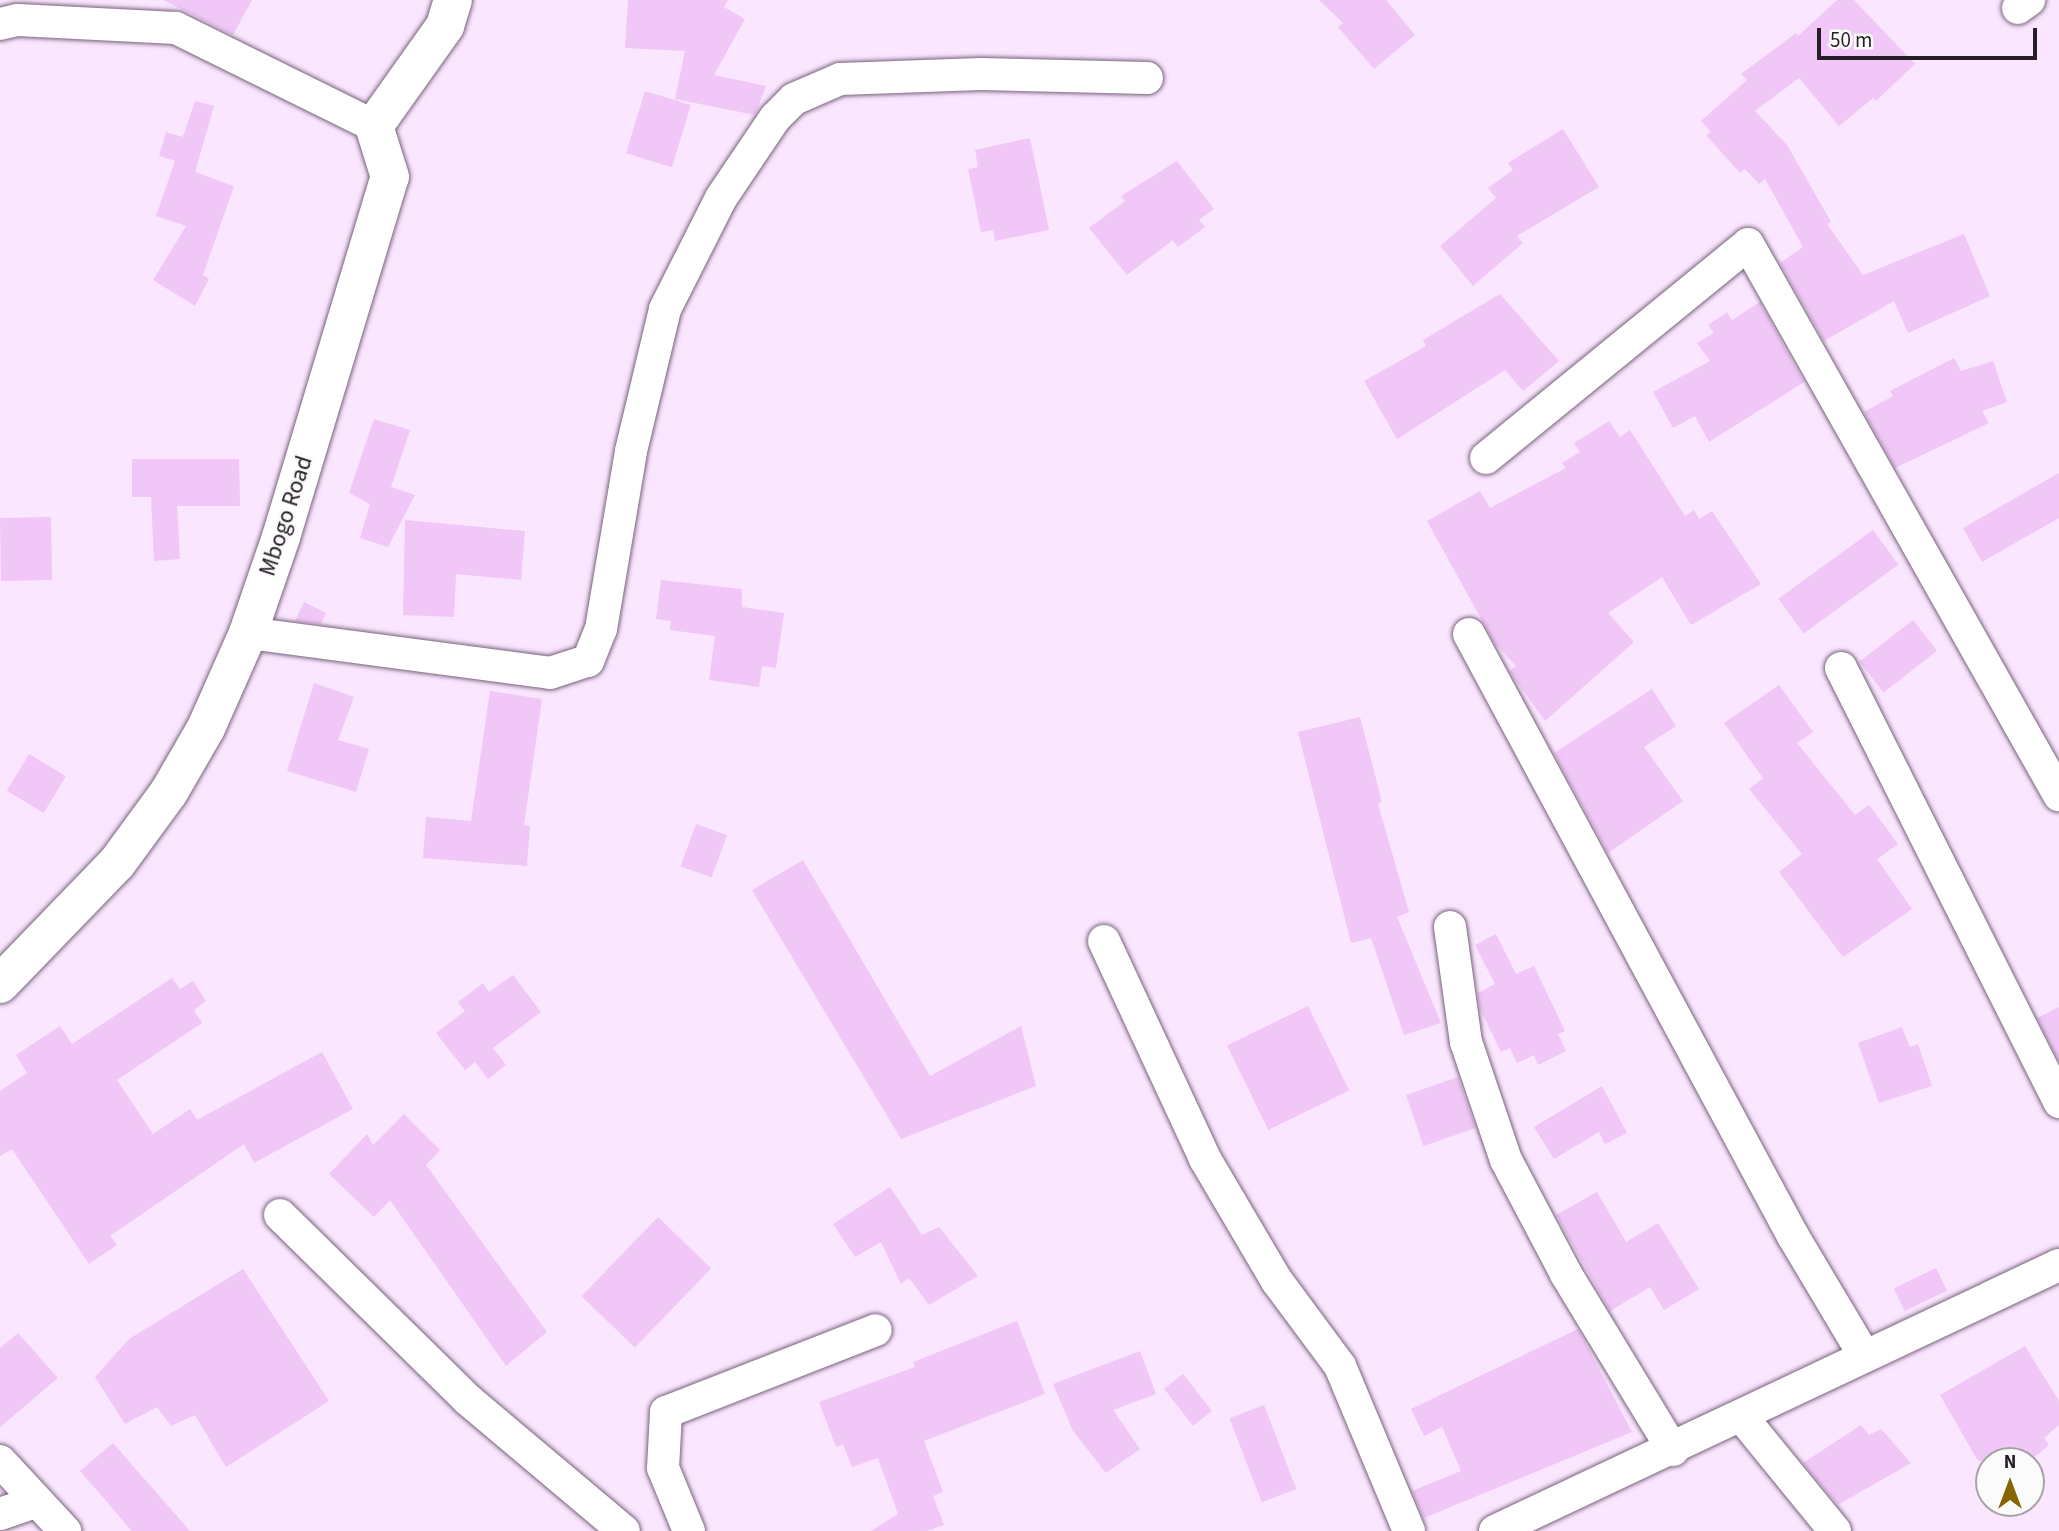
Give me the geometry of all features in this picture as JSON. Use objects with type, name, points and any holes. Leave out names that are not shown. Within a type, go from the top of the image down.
[{"type":"main road","points":[[374,126],[445,26],[453,0]]},
{"type":"main road","name":"Mbogo Road","points":[[0,984],[117,863],[169,792],[206,728],[248,633],[390,177],[374,126]]},
{"type":"street","points":[[0,24],[19,20],[176,28],[374,126]]},
{"type":"street","points":[[248,633],[550,673],[588,661],[601,629],[631,451],[665,309],[722,198],[775,118],[794,99],[840,79],[981,74],[1147,78]]},
{"type":"street","points":[[1486,458],[1748,244],[2059,795]]},
{"type":"street","points":[[1468,634],[1793,1236],[1864,1355]]},
{"type":"street","points":[[1841,668],[2059,1102]]},
{"type":"street","points":[[1450,927],[1466,1042],[1506,1160],[1566,1274],[1673,1450]]},
{"type":"street","points":[[1104,941],[1205,1159],[1277,1281],[1340,1366],[1409,1531]]},
{"type":"street","points":[[280,1215],[467,1399],[624,1531]]},
{"type":"street","points":[[1495,1531],[1673,1450],[1864,1355],[2059,1265]]},
{"type":"street","points":[[689,1531],[663,1468],[666,1412],[876,1330]]},
{"type":"street","points":[[1742,1417],[1835,1531]]},
{"type":"street","points":[[0,1461],[65,1531]]},
{"type":"street","points":[[0,1514],[37,1501]]},
{"type":"building","points":[[163,0],[252,0],[233,35]]},
{"type":"building","points":[[628,0],[728,0],[724,7],[745,19],[714,75],[766,86],[755,115],[675,99],[685,51],[625,48]]},
{"type":"building","points":[[1319,0],[1386,0],[1415,35],[1374,69],[1338,27],[1343,23]]},
{"type":"building","points":[[1837,0],[1854,0],[1915,64],[1876,101],[1873,98],[1839,126],[1799,78],[1755,111],[1787,145],[1831,222],[1827,224],[1863,275],[1964,234],[1990,296],[1908,333],[1894,301],[1824,341],[1780,263],[1803,247],[1765,179],[1759,184],[1745,169],[1740,173],[1706,135],[1711,132],[1701,121],[1747,80],[1741,74],[1796,33],[1798,36]]},
{"type":"building","points":[[645,91],[691,105],[672,167],[626,153]]},
{"type":"building","points":[[195,101],[214,106],[195,172],[234,186],[203,275],[209,279],[195,306],[153,280],[186,226],[156,216],[175,161],[159,156],[166,132],[183,137]]},
{"type":"building","points":[[1563,129],[1599,187],[1517,236],[1523,243],[1473,286],[1440,246],[1496,198],[1488,188],[1513,170],[1508,163]]},
{"type":"building","points":[[1030,138],[1049,230],[995,241],[993,230],[981,232],[968,169],[978,167],[975,150]]},
{"type":"building","points":[[1177,161],[1214,209],[1199,220],[1205,227],[1178,247],[1173,240],[1127,275],[1089,228],[1125,201],[1121,196]]},
{"type":"building","points":[[1500,294],[1559,361],[1523,391],[1505,370],[1397,439],[1364,381],[1426,346],[1423,340]]},
{"type":"building","points":[[1760,302],[1804,382],[1709,442],[1695,416],[1673,428],[1653,392],[1710,361],[1697,343],[1714,333],[1708,325],[1727,312],[1732,320]]},
{"type":"building","points":[[1954,358],[1961,371],[1993,361],[2007,402],[1982,411],[1989,423],[1895,468],[1864,412],[1893,396],[1890,391]]},
{"type":"building","points":[[374,419],[410,430],[391,487],[415,495],[388,547],[360,538],[370,504],[349,493]]},
{"type":"building","points":[[1609,421],[1620,437],[1630,430],[1685,516],[1694,510],[1699,519],[1712,511],[1761,584],[1691,625],[1662,577],[1608,613],[1634,642],[1545,721],[1514,678],[1510,671],[1516,666],[1495,644],[1427,521],[1480,491],[1490,508],[1566,468],[1562,463],[1580,452],[1574,443]]},
{"type":"building","points":[[132,459],[239,459],[240,506],[177,506],[180,559],[154,561],[151,497],[132,497]]},
{"type":"building","points":[[2059,473],[2059,518],[1982,562],[1963,528]]},
{"type":"building","points":[[51,517],[52,580],[1,581],[0,518]]},
{"type":"building","points":[[405,520],[525,531],[521,580],[456,574],[454,617],[403,615]]},
{"type":"building","points":[[1873,530],[1898,565],[1804,634],[1778,599]]},
{"type":"building","points":[[661,580],[742,589],[742,607],[784,613],[776,668],[762,666],[759,687],[709,680],[715,636],[670,630],[671,621],[656,619]]},
{"type":"building","points":[[304,602],[326,613],[321,624],[295,621]]},
{"type":"building","points":[[1913,620],[1937,651],[1883,693],[1859,662]]},
{"type":"building","points":[[314,683],[354,697],[338,740],[369,749],[356,792],[287,771]]},
{"type":"building","points":[[1779,685],[1813,732],[1797,743],[1855,815],[1869,805],[1898,844],[1877,859],[1912,909],[1843,957],[1779,872],[1802,854],[1749,789],[1763,778],[1724,723]]},
{"type":"building","points":[[1652,689],[1676,726],[1644,747],[1683,801],[1608,853],[1554,753]]},
{"type":"building","points":[[490,691],[542,699],[524,825],[530,826],[527,866],[423,858],[426,817],[471,821]]},
{"type":"building","points":[[1360,717],[1382,802],[1378,804],[1409,912],[1397,917],[1441,1023],[1404,1035],[1371,938],[1351,943],[1298,732]]},
{"type":"building","points":[[29,754],[66,776],[44,813],[7,791]]},
{"type":"building","points":[[696,824],[727,835],[712,878],[681,866]]},
{"type":"building","points":[[803,860],[930,1076],[1021,1026],[1036,1086],[901,1139],[752,890]]},
{"type":"building","points":[[1496,934],[1516,974],[1534,966],[1565,1031],[1558,1034],[1566,1051],[1538,1065],[1534,1055],[1517,1063],[1510,1048],[1501,1052],[1480,1009],[1478,993],[1495,984],[1475,945]]},
{"type":"building","points":[[513,975],[541,1012],[493,1048],[506,1065],[488,1079],[475,1062],[465,1070],[436,1033],[465,1011],[458,1002],[483,983],[489,992]]},
{"type":"building","points":[[172,978],[180,989],[193,981],[206,1001],[194,1010],[202,1023],[117,1080],[153,1134],[190,1109],[197,1120],[322,1052],[353,1109],[254,1163],[244,1144],[110,1236],[117,1245],[89,1264],[12,1149],[0,1156],[0,1091],[27,1073],[16,1055],[60,1026],[72,1044]]},
{"type":"building","points":[[1308,1006],[1349,1090],[1268,1130],[1227,1045]]},
{"type":"building","points":[[2059,1007],[2059,1061],[2037,1018]]},
{"type":"building","points":[[1902,1027],[1910,1047],[1918,1044],[1932,1086],[1879,1103],[1858,1043]]},
{"type":"building","points":[[1458,1077],[1476,1128],[1424,1146],[1406,1095]]},
{"type":"building","points":[[1602,1086],[1627,1133],[1605,1144],[1599,1132],[1554,1159],[1534,1127]]},
{"type":"building","points":[[404,1114],[440,1150],[426,1165],[547,1332],[506,1366],[390,1200],[374,1217],[329,1174],[367,1134],[373,1145]]},
{"type":"building","points":[[890,1187],[922,1235],[939,1227],[978,1276],[929,1305],[909,1278],[901,1284],[881,1242],[855,1257],[833,1224]]},
{"type":"building","points":[[1597,1192],[1626,1242],[1658,1223],[1699,1289],[1664,1310],[1650,1287],[1610,1311],[1556,1215]]},
{"type":"building","points":[[658,1217],[711,1268],[635,1348],[582,1296]]},
{"type":"building","points":[[1936,1268],[1947,1290],[1905,1311],[1894,1289]]},
{"type":"building","points":[[243,1269],[329,1401],[226,1467],[195,1415],[171,1426],[157,1407],[125,1424],[95,1377],[129,1339]]},
{"type":"building","points":[[1017,1321],[1045,1394],[924,1441],[943,1492],[933,1496],[944,1525],[927,1531],[871,1531],[898,1514],[878,1458],[852,1467],[843,1444],[836,1447],[819,1402],[915,1367],[913,1362]]},
{"type":"building","points":[[1578,1329],[1632,1432],[1424,1518],[1412,1491],[1461,1471],[1442,1427],[1424,1436],[1411,1409]]},
{"type":"building","points":[[18,1333],[58,1378],[0,1427],[0,1348]]},
{"type":"building","points":[[2025,1346],[2059,1401],[2059,1425],[2044,1438],[2049,1445],[2045,1448],[1975,1447],[1975,1456],[1940,1395]]},
{"type":"building","points":[[1140,1351],[1156,1394],[1113,1410],[1140,1449],[1106,1473],[1073,1431],[1053,1384]]},
{"type":"building","points":[[1183,1374],[1212,1411],[1193,1426],[1164,1389]]},
{"type":"building","points":[[1264,1405],[1296,1489],[1262,1502],[1229,1418]]},
{"type":"building","points":[[1861,1425],[1869,1435],[1881,1429],[1911,1463],[1838,1505],[1803,1463]]},
{"type":"building","points":[[113,1443],[190,1531],[132,1531],[80,1471]]}]
